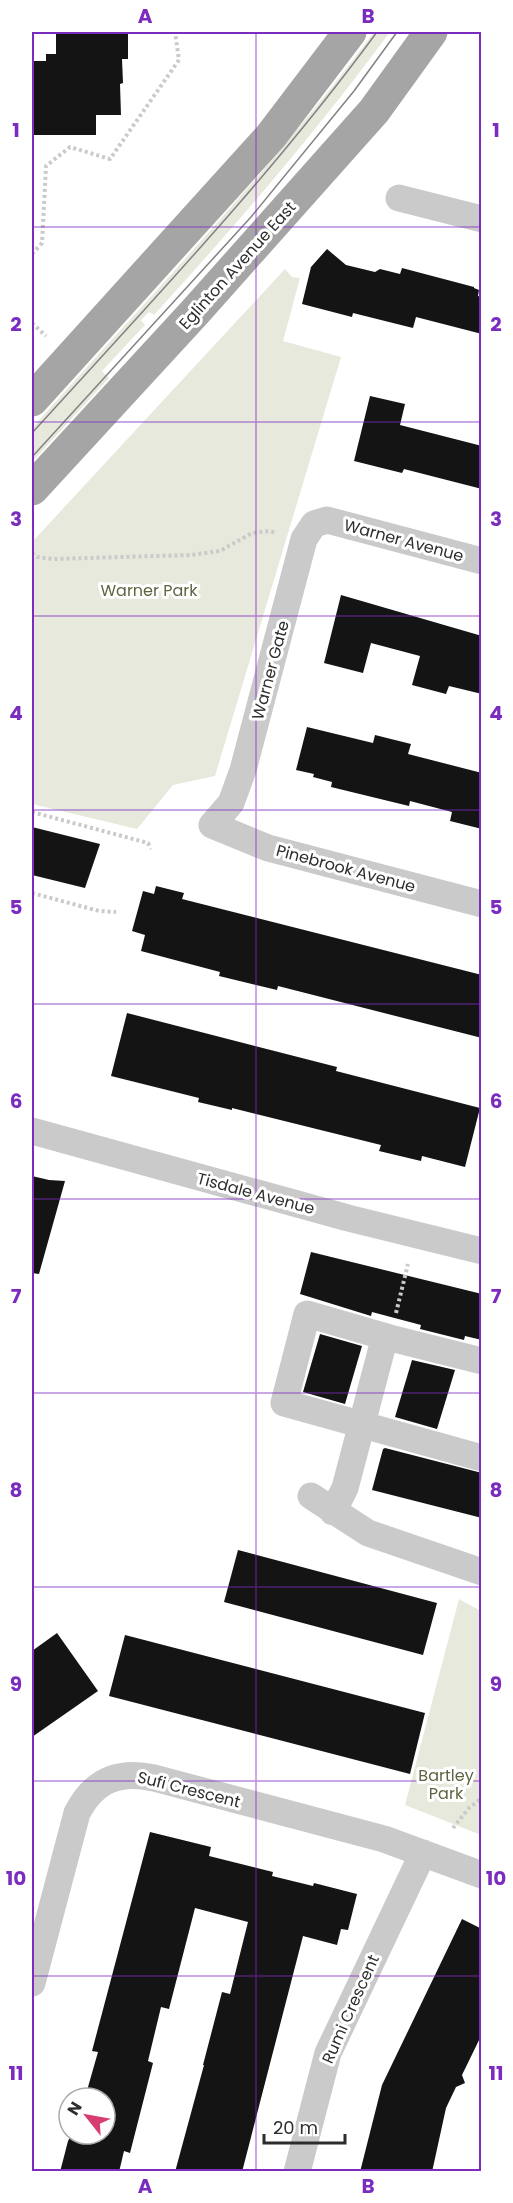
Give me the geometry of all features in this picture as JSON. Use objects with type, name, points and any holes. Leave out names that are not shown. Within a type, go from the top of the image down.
[{"type":"main road","points":[[32,400],[271,136],[350,32]]},
{"type":"main road","name":"Eglinton Avenue East","points":[[32,489],[195,312],[374,111],[431,32]]},
{"type":"street","points":[[399,198],[482,219]]},
{"type":"street","name":"Warner Avenue","points":[[304,539],[314,524],[327,520],[482,561]]},
{"type":"street","name":"Warner Gate","points":[[212,825],[231,803],[243,770],[304,539]]},
{"type":"street","name":"Pinebrook Avenue","points":[[212,825],[268,848],[482,904]]},
{"type":"street","name":"Tisdale Avenue","points":[[32,1131],[337,1215],[482,1251]]},
{"type":"street","points":[[482,1360],[392,1329],[308,1314],[284,1403],[482,1458]]},
{"type":"street","points":[[333,1512],[345,1488],[383,1344],[392,1329]]},
{"type":"street","points":[[311,1496],[368,1533],[482,1572]]},
{"type":"street","name":"Sufi Crescent","points":[[32,1983],[77,1813],[84,1798],[97,1786],[129,1774],[154,1778],[384,1839],[482,1875]]},
{"type":"street","name":"Rumi Crescent","points":[[297,2172],[328,2053],[423,1853]]},
{"type":"path","points":[[32,254],[42,243],[46,166],[70,147],[110,159],[179,60],[176,32]]},
{"type":"path","points":[[32,323],[46,336]]},
{"type":"path","points":[[32,553],[37,557],[54,559],[190,555],[220,551],[252,533],[269,531],[304,539]]},
{"type":"path","points":[[32,813],[148,843],[151,849]]},
{"type":"path","points":[[32,893],[99,911],[116,912]]},
{"type":"path","points":[[392,1329],[408,1264]]},
{"type":"path","points":[[453,1828],[469,1808],[482,1798]]},
{"type":"green space","points":[[374,32],[390,32],[334,105],[246,212],[154,315],[149,312],[141,320],[145,325],[102,371],[109,378],[32,462],[32,428],[250,185],[293,135]]},
{"type":"green space","name":"Warner Park","points":[[285,269],[292,277],[300,278],[283,341],[341,357],[215,776],[173,785],[137,829],[32,804],[32,542]]},
{"type":"green space","name":"Bartley Park","points":[[459,1599],[481,1611],[481,1835],[405,1805]]},
{"type":"building","points":[[56,32],[128,32],[128,59],[122,59],[121,115],[96,115],[96,135],[32,135],[32,61],[46,61],[46,54],[56,54]]},
{"type":"building","points":[[327,249],[346,265],[375,272],[380,269],[400,274],[402,268],[474,287],[479,290],[478,296],[482,297],[482,334],[416,317],[413,328],[353,313],[352,317],[302,304],[311,267]]},
{"type":"building","points":[[370,396],[405,404],[400,425],[482,446],[482,489],[404,469],[402,473],[354,461]]},
{"type":"building","points":[[341,595],[482,636],[482,694],[449,686],[446,694],[412,685],[420,656],[371,643],[363,673],[324,663]]},
{"type":"building","points":[[307,727],[373,743],[375,735],[411,744],[408,754],[482,773],[482,829],[450,821],[452,812],[410,801],[409,806],[331,787],[332,782],[313,777],[314,774],[296,770]]},
{"type":"building","points":[[32,827],[100,844],[85,888],[32,875]]},
{"type":"building","points":[[156,886],[184,893],[182,899],[482,975],[482,1038],[278,986],[277,990],[219,976],[220,972],[141,951],[145,935],[132,931],[143,891],[154,894]]},
{"type":"building","points":[[127,1013],[337,1067],[336,1071],[480,1108],[465,1167],[422,1156],[421,1161],[379,1151],[381,1145],[232,1108],[232,1110],[198,1102],[199,1098],[111,1076]]},
{"type":"building","points":[[32,1176],[65,1181],[39,1274],[32,1273]]},
{"type":"building","points":[[311,1252],[482,1294],[482,1340],[465,1336],[464,1340],[420,1329],[421,1325],[372,1312],[371,1316],[300,1294]]},
{"type":"building","points":[[320,1334],[362,1346],[345,1404],[303,1392]]},
{"type":"building","points":[[412,1360],[455,1370],[437,1429],[395,1417]]},
{"type":"building","points":[[385,1448],[482,1473],[482,1518],[372,1490]]},
{"type":"building","points":[[238,1550],[437,1603],[423,1655],[224,1602]]},
{"type":"building","points":[[57,1633],[98,1691],[32,1737],[32,1651]]},
{"type":"building","points":[[125,1635],[425,1713],[410,1774],[109,1696]]},
{"type":"building","points":[[150,1832],[211,1847],[209,1856],[273,1872],[272,1876],[313,1886],[314,1883],[357,1894],[348,1930],[341,1929],[337,1945],[303,1936],[242,2172],[175,2172],[222,1992],[230,1994],[248,1922],[195,1908],[169,2009],[161,2007],[148,2061],[153,2063],[130,2153],[124,2151],[119,2172],[60,2172],[67,2146],[117,2146],[117,2086],[88,2086],[98,2052],[92,2051]]},
{"type":"building","points":[[462,1919],[482,1929],[482,2034],[462,2075],[465,2083],[456,2087],[446,2108],[432,2172],[360,2172],[382,2085]]},
{"type":"tram line","points":[[32,433],[253,187],[296,137],[377,32]]},
{"type":"tram line","points":[[32,457],[251,217],[354,91],[397,32]]}]
